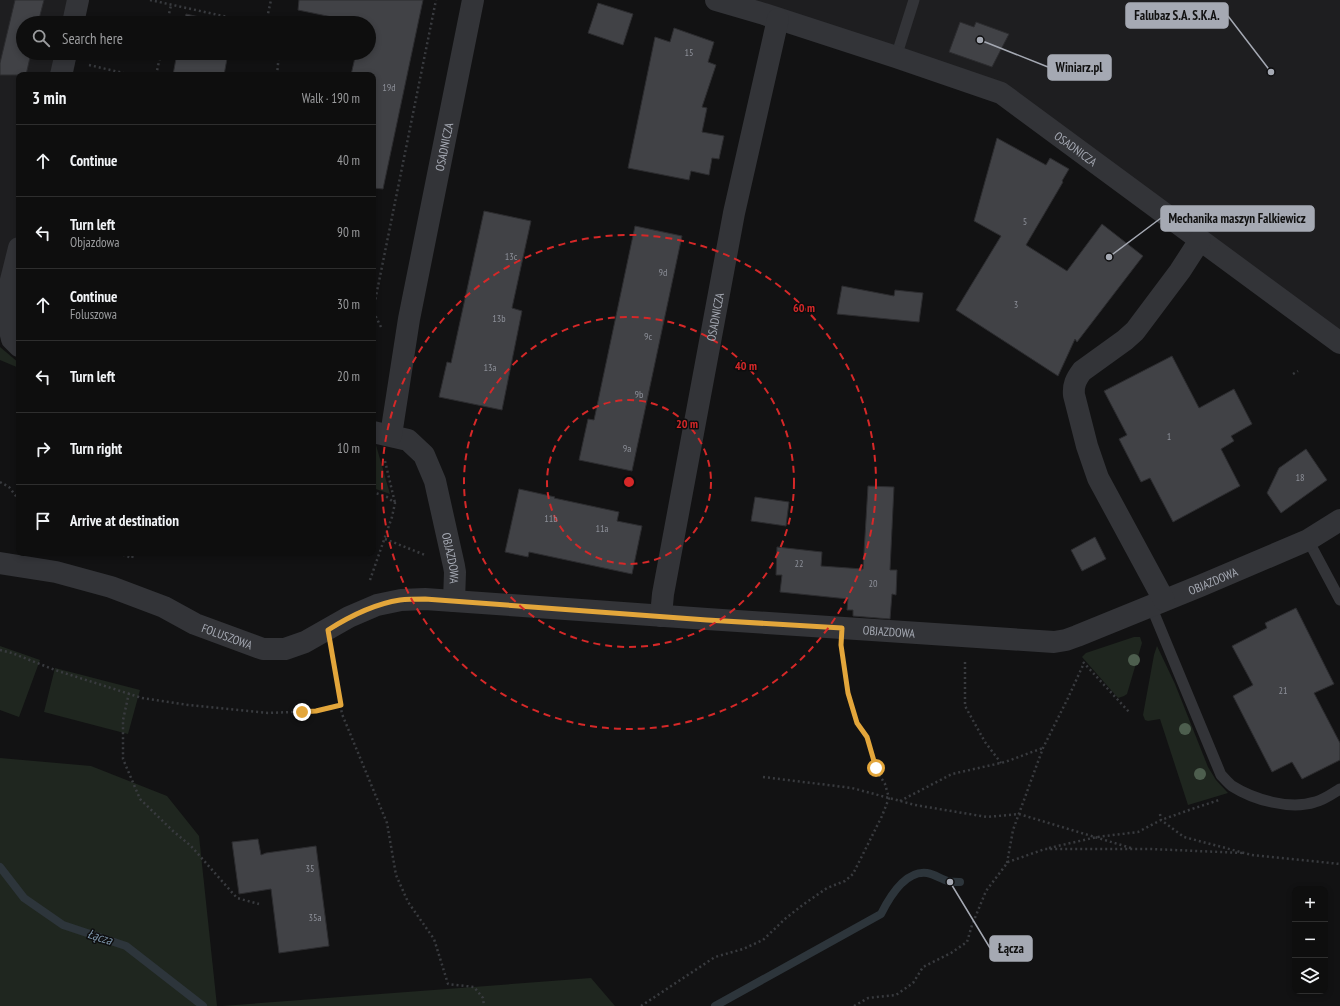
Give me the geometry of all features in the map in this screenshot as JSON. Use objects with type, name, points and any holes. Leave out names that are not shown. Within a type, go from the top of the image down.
[{"type":"street","points":[[75,16],[78,0]]},
{"type":"street","name":"OSADNICZA","points":[[382,433],[409,319],[473,0]]},
{"type":"street","name":"OSADNICZA","points":[[716,0],[896,57],[1001,93],[1340,343]]},
{"type":"street","name":"OSADNICZA","points":[[661,616],[665,586],[734,213],[778,19]]},
{"type":"street","points":[[1157,603],[1098,478],[1087,446],[1073,386],[1077,377],[1082,371],[1135,331],[1180,271],[1200,240]]},
{"type":"street","points":[[16,260],[8,292],[4,322],[12,339],[16,343]]},
{"type":"street","name":"OBJAZDOWA","points":[[382,433],[408,440],[424,455],[435,481],[454,566],[454,601],[1054,642],[1066,640],[1200,586],[1308,540],[1340,520]]},
{"type":"street","name":"FOLUSZOWA","points":[[0,563],[56,572],[111,587],[164,607],[195,624],[263,649],[285,649],[305,642],[349,617],[377,605],[401,600],[425,599],[454,601]]},
{"type":"lane","points":[[896,57],[914,0]]},
{"type":"lane","points":[[1308,540],[1340,600]]},
{"type":"lane","points":[[1157,603],[1221,775],[1231,786],[1264,800],[1282,804],[1299,805],[1316,802],[1340,789]]},
{"type":"path","points":[[150,0],[222,16]]},
{"type":"path","points":[[268,16],[271,0]]},
{"type":"path","points":[[169,16],[171,5]]},
{"type":"path","points":[[157,72],[159,60]]},
{"type":"path","points":[[277,72],[278,60]]},
{"type":"path","points":[[64,63],[115,72]]},
{"type":"path","points":[[1294,374],[1298,371]]},
{"type":"path","points":[[0,482],[9,487],[16,496]]},
{"type":"path","points":[[359,613],[385,539],[395,503],[387,496],[376,493]]},
{"type":"path","points":[[385,539],[454,566]]},
{"type":"path","points":[[641,1006],[715,957],[743,949],[763,940],[786,918],[804,904],[827,888],[845,881],[853,874],[882,816],[889,798],[885,784],[876,768],[867,737],[857,723],[848,693],[841,645],[842,628]]},
{"type":"path","points":[[328,630],[342,714],[387,823],[396,875],[408,902],[434,939],[448,984],[474,987],[483,998],[484,1006]]},
{"type":"path","points":[[1066,640],[1074,652],[1130,713]]},
{"type":"path","points":[[0,650],[55,670],[142,698],[188,705],[268,713],[316,711],[341,705]]},
{"type":"path","points":[[965,661],[965,706],[985,742],[1000,763]]},
{"type":"path","points":[[854,1006],[868,998],[896,995],[913,983],[923,967],[951,953],[967,942],[972,925],[986,891],[1006,864],[1013,830],[1043,748],[1084,663]]},
{"type":"path","points":[[129,693],[124,720],[123,759],[140,799],[172,831],[191,846],[238,898],[259,904]]},
{"type":"path","points":[[900,801],[952,774],[1000,763],[1043,748]]},
{"type":"path","points":[[763,777],[852,788],[916,805],[987,817],[1019,814],[1134,849]]},
{"type":"path","points":[[1006,864],[1045,849],[1097,837],[1138,832],[1161,820],[1192,808],[1244,792]]},
{"type":"path","points":[[1160,814],[1161,820],[1184,837],[1252,855],[1340,864]]},
{"type":"path","points":[[1045,849],[1134,849],[1243,853]]},
{"type":"shaded area","points":[[0,0],[87,0],[84,16],[16,16],[16,60],[76,60],[74,72],[16,72],[16,302],[0,295]]},
{"type":"shaded area","points":[[710,0],[1340,0],[1340,344],[1004,95]]},
{"type":"shaded area","points":[[0,347],[16,360],[16,367],[0,360]]},
{"type":"shaded area","points":[[376,445],[390,494],[376,489]]},
{"type":"shaded area","points":[[1134,637],[1140,637],[1142,643],[1127,694],[1118,698],[1082,657],[1086,653]]},
{"type":"shaded area","points":[[0,646],[40,660],[19,717],[0,710]]},
{"type":"shaded area","points":[[1157,646],[1175,684],[1208,767],[1216,780],[1228,793],[1188,805],[1160,719],[1145,720],[1143,715]]},
{"type":"shaded area","points":[[55,668],[140,690],[128,734],[44,712]]},
{"type":"shaded area","points":[[0,758],[91,766],[167,796],[199,836],[217,1006],[0,1006]]},
{"type":"shaded area","points":[[591,978],[615,1006],[222,1006]]},
{"type":"building","points":[[15,0],[44,0],[40,16],[16,16],[16,60],[29,60],[27,72],[16,72],[16,75],[0,75],[0,63]]},
{"type":"building","points":[[299,0],[423,0],[383,189],[376,188],[376,72],[352,72],[354,60],[376,60],[376,16],[327,16],[298,10]]},
{"type":"building","points":[[598,3],[633,14],[623,45],[588,33]]},
{"type":"building","points":[[960,22],[974,27],[976,22],[1009,34],[992,67],[949,52]]},
{"type":"building","points":[[674,28],[714,42],[708,62],[716,65],[702,107],[707,108],[702,132],[724,136],[719,159],[712,158],[709,175],[691,171],[689,180],[628,168],[655,37],[670,42]]},
{"type":"building","points":[[176,60],[227,60],[225,72],[174,72]]},
{"type":"building","points":[[997,138],[1046,165],[1050,158],[1069,169],[1026,245],[1067,271],[1102,224],[1143,256],[1077,342],[1075,339],[1058,376],[956,310],[1001,236],[974,221]]},
{"type":"building","points":[[484,211],[531,221],[512,308],[522,311],[502,410],[439,397],[447,362],[451,363]]},
{"type":"building","points":[[635,226],[682,236],[632,471],[579,460],[588,419],[594,420]]},
{"type":"building","points":[[842,286],[894,296],[895,290],[923,293],[919,322],[837,314]]},
{"type":"building","points":[[1172,356],[1199,408],[1234,389],[1252,424],[1231,436],[1234,441],[1221,449],[1240,486],[1173,522],[1150,478],[1141,482],[1119,439],[1127,435],[1104,391]]},
{"type":"building","points":[[1306,449],[1327,480],[1281,513],[1267,493],[1279,468]]},
{"type":"building","points":[[868,486],[894,487],[890,570],[897,570],[896,595],[892,594],[890,619],[853,616],[853,610],[847,610],[848,599],[780,592],[782,575],[776,575],[777,547],[822,552],[821,566],[863,569]]},
{"type":"building","points":[[519,489],[619,512],[617,521],[642,526],[632,574],[529,552],[528,557],[505,552]]},
{"type":"building","points":[[755,497],[789,502],[786,526],[751,521]]},
{"type":"building","points":[[1095,537],[1106,559],[1082,571],[1071,550]]},
{"type":"building","points":[[1296,608],[1334,684],[1314,693],[1340,743],[1340,760],[1302,779],[1292,762],[1272,772],[1233,696],[1253,685],[1232,646],[1267,628],[1265,623]]},
{"type":"building","points":[[258,839],[261,855],[316,846],[329,946],[279,953],[271,889],[239,894],[232,842]]},
{"type":"waterway","name":"Łącza","points":[[0,867],[24,898],[63,925],[126,946],[203,1006]]},
{"type":"waterway","name":"Łącza","points":[[715,1006],[881,914],[893,893],[905,880],[912,876],[919,873],[927,873],[948,881],[960,882]]},
{"type":"place","name":"Winiarz.pl","points":[[980,40]]},
{"type":"place","name":"Falubaz S.A. S.K.A.","points":[[1271,72]]},
{"type":"place","name":"Mechanika maszyn Falkiewicz","points":[[1109,257]]},
{"type":"place","name":"Łącza","points":[[950,882]]},
{"type":"route","points":[[302,712],[316,711],[341,705],[328,630],[349,617],[377,605],[401,600],[425,599],[707,620],[842,628],[841,645],[848,693],[857,723],[867,737],[876,768]]}]
